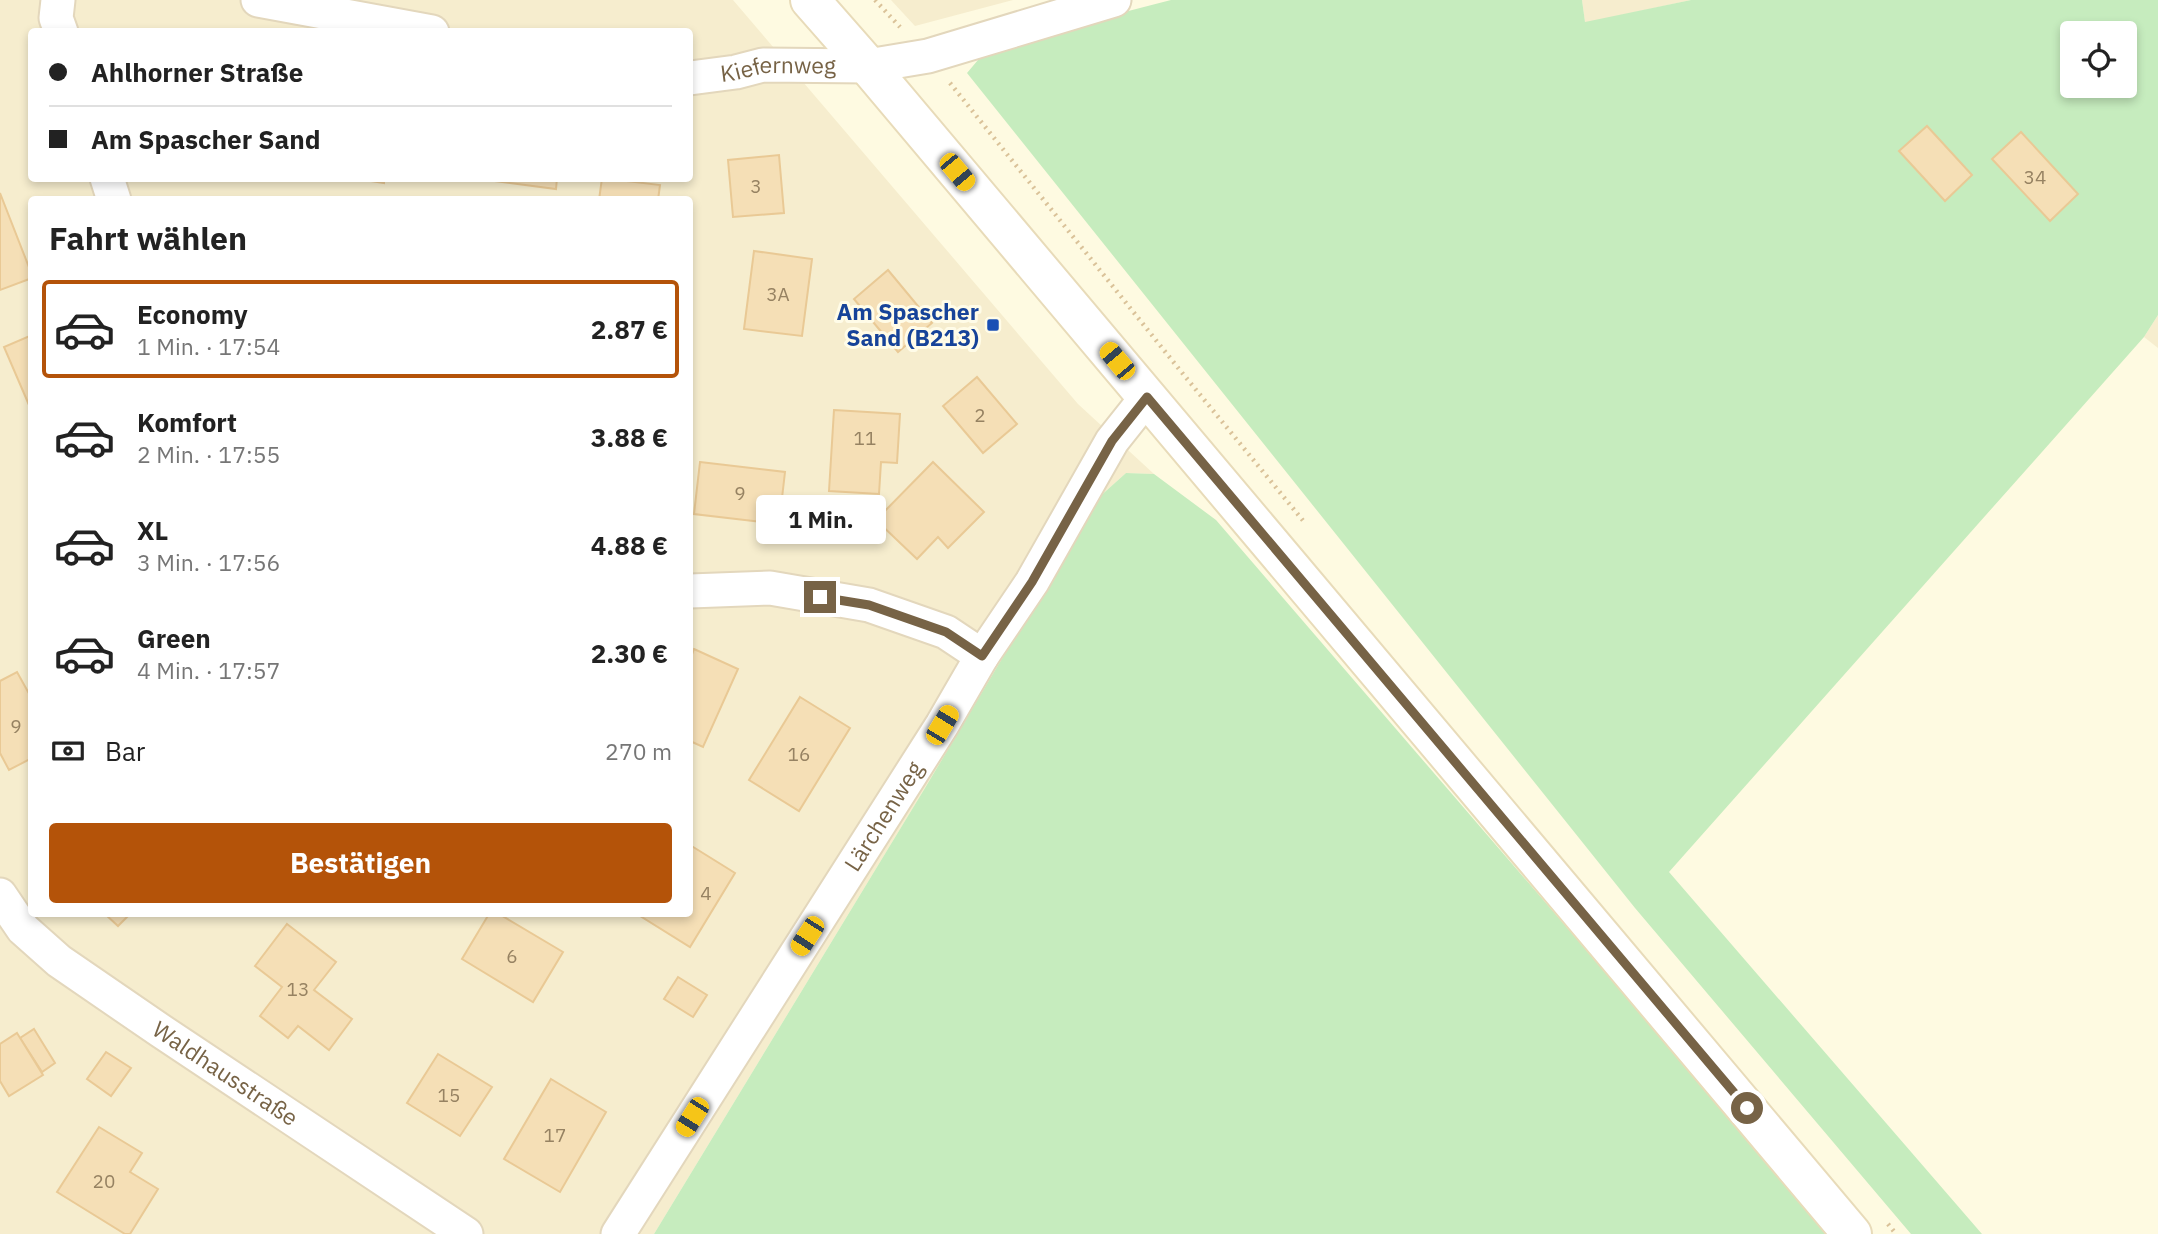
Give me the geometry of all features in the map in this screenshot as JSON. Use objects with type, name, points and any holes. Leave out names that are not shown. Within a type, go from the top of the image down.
[{"type":"street","points":[[58,0],[56,18],[60,28]]},
{"type":"street","points":[[258,0],[410,28]]},
{"type":"street","points":[[810,0],[1147,397],[1870,1229]]},
{"type":"street","name":"Kiefernweg","points":[[693,78],[736,72],[763,65],[868,66],[928,56],[1114,0]]},
{"type":"street","name":"Lärchenweg","points":[[618,1234],[927,748],[982,656],[1032,582],[1112,441],[1147,397]]},
{"type":"street","points":[[693,591],[770,588],[869,605],[946,632],[982,656]]},
{"type":"street","name":"Waldhausstraße","points":[[0,895],[23,929],[59,961],[466,1234]]},
{"type":"path","points":[[875,0],[928,56],[1310,530]]},
{"type":"path","points":[[1870,1229],[1896,1234]]},
{"type":"shaded area","points":[[0,0],[733,0],[1078,404],[1154,474],[1126,473],[1097,499],[654,1234],[0,1234]]},
{"type":"shaded area","points":[[891,0],[1013,0],[915,26]]},
{"type":"shaded area","points":[[1582,0],[1691,0],[1585,23]]},
{"type":"shaded area","points":[[2158,315],[2158,348],[2144,337]]},
{"type":"green space","points":[[1171,0],[1582,0],[1585,22],[1691,0],[2158,0],[2158,315],[2144,337],[1669,872],[1982,1234],[1911,1234],[1635,908],[967,73],[989,47]]},
{"type":"green space","points":[[1126,473],[1154,474],[1216,520],[1831,1234],[654,1234],[1097,499]]},
{"type":"building","points":[[1927,126],[1972,175],[1945,201],[1899,151]]},
{"type":"building","points":[[2021,132],[2078,194],[2050,221],[1992,159]]},
{"type":"building","points":[[779,155],[784,213],[733,217],[728,160]]},
{"type":"building","points":[[502,182],[557,182],[556,189]]},
{"type":"building","points":[[601,182],[660,185],[659,196],[600,196]]},
{"type":"building","points":[[0,193],[28,265],[28,280],[0,290]]},
{"type":"building","points":[[754,251],[812,259],[802,336],[744,329]]},
{"type":"building","points":[[888,270],[932,323],[898,352],[854,299]]},
{"type":"building","points":[[28,337],[28,403],[4,347]]},
{"type":"building","points":[[977,377],[1017,424],[983,453],[943,406]]},
{"type":"building","points":[[834,410],[900,414],[897,463],[881,462],[879,494],[829,491]]},
{"type":"building","points":[[700,462],[785,472],[779,524],[694,514]]},
{"type":"building","points":[[933,462],[984,512],[948,548],[938,537],[917,559],[876,520]]},
{"type":"building","points":[[694,649],[738,669],[703,747],[693,742]]},
{"type":"building","points":[[17,672],[28,692],[28,760],[9,770],[0,753],[0,681]]},
{"type":"building","points":[[800,697],[850,728],[799,811],[749,780]]},
{"type":"building","points":[[693,847],[735,873],[690,947],[642,917],[693,917]]},
{"type":"building","points":[[108,917],[127,917],[118,926]]},
{"type":"building","points":[[487,917],[504,917],[563,952],[533,1002],[462,959]]},
{"type":"building","points":[[287,924],[336,962],[314,990],[352,1019],[329,1050],[298,1026],[288,1038],[260,1016],[282,987],[255,966]]},
{"type":"building","points":[[678,977],[707,995],[693,1017],[664,999]]},
{"type":"building","points":[[34,1029],[55,1063],[42,1072],[20,1038]]},
{"type":"building","points":[[17,1033],[43,1075],[9,1096],[0,1081],[0,1044]]},
{"type":"building","points":[[106,1052],[131,1068],[111,1096],[87,1079]]},
{"type":"building","points":[[438,1054],[492,1087],[460,1136],[407,1103]]},
{"type":"building","points":[[551,1079],[606,1112],[560,1192],[504,1159]]},
{"type":"building","points":[[99,1127],[142,1153],[130,1172],[158,1189],[130,1234],[125,1234],[57,1192]]},
{"type":"place","name":"Am Spascher Sand (B213)","points":[[993,325]]},
{"type":"route","points":[[820,597],[869,605],[946,632],[982,656],[1032,582],[1112,441],[1147,397],[1747,1108]]}]
